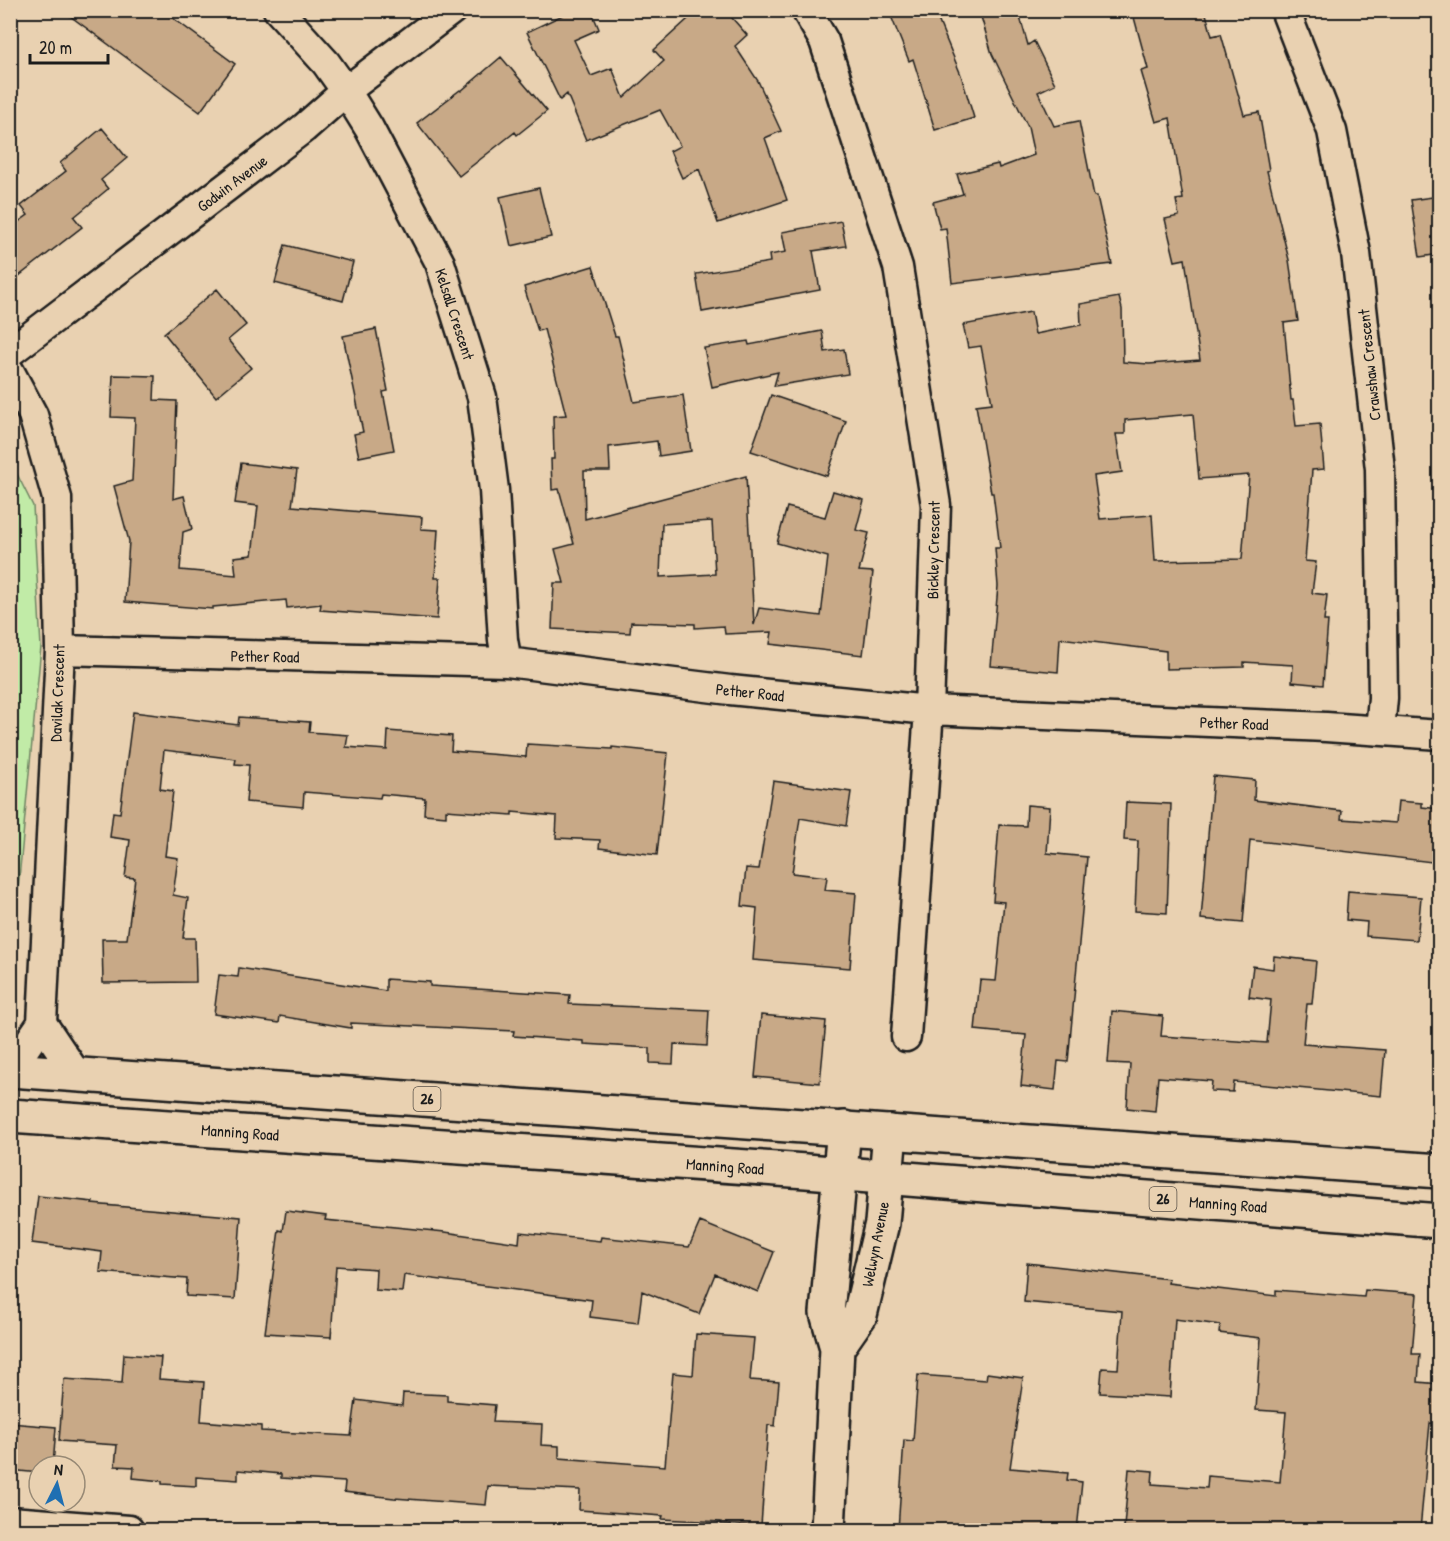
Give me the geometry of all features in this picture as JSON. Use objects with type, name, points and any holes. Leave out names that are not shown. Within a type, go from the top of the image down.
[{"type":"main road","name":"26","points":[[10,1070],[1440,1171]]},
{"type":"main road","name":"Manning Road","points":[[10,1116],[886,1177],[1440,1221]]},
{"type":"main road","points":[[828,1530],[837,1347],[827,1313],[844,1128]]},
{"type":"main road","name":"Welwyn Avenue","points":[[837,1347],[860,1315],[882,1222],[890,1132]]},
{"type":"street","name":"Kelsall Crescent","points":[[278,10],[326,63],[346,91],[369,128],[440,262],[482,397],[494,490],[503,640],[507,662]]},
{"type":"street","name":"Godwin Avenue","points":[[10,352],[304,128],[346,91],[452,10]]},
{"type":"street","name":"Bickley Crescent","points":[[806,10],[824,41],[898,267],[936,505],[929,710],[906,1037]]},
{"type":"street","name":"Crawshaw Crescent","points":[[1285,10],[1332,130],[1356,253],[1380,469],[1383,698],[1380,730]]},
{"type":"street","name":"Davilak Crescent","points":[[10,372],[33,415],[57,498],[60,650],[42,1023]]},
{"type":"street","name":"Pether Road","points":[[60,650],[507,662],[730,690],[929,710],[1380,730],[1440,735]]},
{"type":"street","points":[[10,1070],[42,1023],[77,1075]]},
{"type":"street","points":[[10,1521],[129,1530]]},
{"type":"green space","points":[[11,462],[33,506],[41,647],[11,963]]},
{"type":"building","points":[[62,10],[162,10],[235,64],[200,112]]},
{"type":"building","points":[[573,10],[591,10],[599,29],[574,40],[591,76],[612,68],[624,98],[664,61],[654,50],[698,10],[725,10],[747,35],[735,46],[758,81],[781,131],[765,138],[787,200],[718,223],[699,169],[682,178],[670,151],[680,146],[660,110],[586,140],[567,94],[560,100],[527,32]]},
{"type":"building","points":[[904,10],[934,10],[961,75],[974,118],[935,130],[913,59],[909,61],[891,16]]},
{"type":"building","points":[[979,10],[1018,10],[1028,45],[1034,41],[1055,84],[1038,92],[1054,126],[1079,121],[1094,196],[1097,196],[1112,264],[952,283],[946,228],[940,229],[933,202],[963,194],[957,174],[998,164],[999,168],[1034,155],[1028,127],[992,54]]},
{"type":"building","points":[[1132,10],[1205,10],[1212,36],[1221,34],[1244,115],[1259,112],[1269,170],[1267,171],[1289,260],[1298,321],[1284,323],[1291,400],[1293,400],[1296,426],[1320,424],[1324,469],[1312,470],[1305,561],[1316,562],[1312,593],[1327,595],[1324,621],[1328,621],[1323,685],[1292,682],[1293,665],[1244,662],[1244,667],[1166,669],[1166,651],[1060,638],[1058,672],[991,666],[998,586],[995,548],[1000,548],[993,493],[991,493],[976,405],[992,403],[981,346],[968,348],[963,325],[1031,312],[1035,334],[1081,325],[1080,304],[1119,297],[1122,309],[1123,362],[1149,364],[1200,360],[1185,259],[1175,261],[1165,219],[1179,216],[1176,200],[1183,199],[1170,118],[1156,122],[1141,71],[1148,69]],"holes":[[[1193,414],[1199,479],[1249,475],[1242,559],[1155,561],[1152,515],[1100,519],[1094,476],[1122,472],[1116,434],[1125,434],[1125,420]]]},
{"type":"building","points":[[501,57],[547,111],[517,135],[515,132],[459,176],[417,123],[461,91]]},
{"type":"building","points":[[102,128],[127,158],[101,180],[108,189],[74,217],[82,227],[10,283],[10,228],[28,215],[21,206],[66,171],[60,163]]},
{"type":"building","points":[[539,188],[551,237],[511,246],[500,197]]},
{"type":"building","points":[[1440,196],[1440,254],[1420,257],[1411,200]]},
{"type":"building","points":[[841,221],[846,246],[813,251],[820,290],[702,312],[696,274],[770,262],[769,255],[786,252],[782,232]]},
{"type":"building","points":[[285,245],[353,262],[343,301],[275,283]]},
{"type":"building","points":[[593,266],[615,336],[618,336],[634,402],[683,395],[691,451],[659,456],[657,441],[609,447],[610,471],[584,471],[585,519],[746,476],[754,625],[759,608],[821,616],[828,557],[777,543],[787,507],[825,517],[833,491],[864,500],[856,530],[869,533],[859,571],[873,572],[863,655],[770,644],[772,632],[725,634],[724,626],[695,628],[695,624],[631,622],[630,633],[552,629],[554,583],[564,583],[555,549],[574,544],[559,489],[552,490],[553,416],[566,415],[544,329],[538,331],[524,287]],"holes":[[[712,521],[715,574],[660,577],[662,524]]]},
{"type":"building","points":[[217,289],[246,325],[228,340],[251,368],[216,397],[164,333]]},
{"type":"building","points":[[376,329],[388,391],[383,392],[394,450],[359,457],[354,434],[363,432],[343,336]]},
{"type":"building","points":[[822,331],[825,352],[844,349],[848,374],[774,386],[778,372],[712,387],[704,348],[748,341],[749,345]]},
{"type":"building","points":[[113,375],[155,376],[154,400],[177,401],[173,499],[184,496],[192,529],[183,532],[180,570],[236,575],[234,557],[252,555],[258,506],[235,503],[241,463],[297,470],[292,506],[422,517],[421,529],[438,530],[435,578],[440,578],[437,619],[320,610],[321,604],[287,608],[286,600],[213,607],[213,609],[125,602],[129,541],[114,486],[132,481],[135,418],[111,417]]},
{"type":"building","points":[[771,395],[846,421],[827,476],[751,451]]},
{"type":"building","points":[[133,712],[238,725],[239,717],[310,722],[309,732],[348,735],[346,747],[387,750],[388,731],[452,736],[451,751],[526,757],[527,744],[612,749],[612,747],[668,753],[657,855],[599,848],[600,840],[556,838],[557,816],[446,810],[446,816],[424,814],[425,798],[381,794],[380,798],[304,792],[303,807],[246,802],[249,765],[235,764],[236,759],[164,750],[160,789],[173,791],[165,856],[178,858],[173,895],[188,898],[183,938],[195,938],[196,982],[103,983],[102,939],[127,939],[135,878],[125,877],[130,840],[110,837],[113,812],[120,813]]},
{"type":"building","points":[[1213,776],[1255,780],[1254,800],[1342,811],[1341,819],[1396,823],[1398,801],[1422,803],[1422,807],[1440,809],[1440,863],[1250,840],[1243,923],[1201,919]]},
{"type":"building","points":[[773,781],[851,792],[846,826],[800,818],[792,873],[827,877],[825,890],[856,893],[850,968],[753,960],[757,908],[742,906],[746,868],[759,869]]},
{"type":"building","points":[[1126,802],[1171,804],[1167,913],[1135,911],[1138,841],[1124,840]]},
{"type":"building","points":[[1027,805],[1050,807],[1047,853],[1087,857],[1068,1062],[1058,1061],[1055,1090],[1021,1086],[1026,1035],[975,1030],[980,980],[996,981],[1004,902],[993,901],[999,825],[1026,826]]},
{"type":"building","points":[[1348,891],[1421,897],[1417,940],[1366,936],[1367,922],[1346,920]]},
{"type":"building","points":[[1274,956],[1316,961],[1312,1004],[1307,1004],[1303,1044],[1385,1050],[1381,1096],[1234,1082],[1233,1092],[1211,1091],[1212,1081],[1158,1077],[1155,1111],[1127,1108],[1130,1064],[1108,1063],[1112,1011],[1163,1016],[1161,1036],[1267,1043],[1271,1000],[1249,997],[1253,966],[1273,969]]},
{"type":"building","points":[[239,968],[386,991],[386,979],[430,982],[430,986],[570,995],[569,1004],[709,1010],[707,1046],[674,1044],[673,1064],[650,1063],[650,1048],[513,1036],[514,1031],[351,1023],[351,1028],[280,1016],[279,1023],[214,1014],[219,975],[238,977]]},
{"type":"building","points":[[761,1015],[826,1021],[820,1083],[755,1077]]},
{"type":"building","points":[[38,1196],[93,1202],[92,1204],[241,1217],[235,1299],[186,1296],[187,1279],[100,1272],[102,1252],[32,1243]]},
{"type":"building","points":[[286,1211],[326,1216],[325,1220],[445,1232],[519,1243],[520,1232],[600,1241],[601,1237],[689,1247],[700,1222],[774,1252],[758,1292],[715,1274],[699,1314],[642,1291],[638,1323],[590,1317],[592,1300],[404,1275],[402,1292],[375,1290],[376,1269],[336,1266],[331,1337],[265,1333],[279,1230],[283,1231]]},
{"type":"building","points":[[1027,1263],[1169,1279],[1168,1283],[1276,1296],[1276,1290],[1364,1297],[1365,1290],[1417,1294],[1412,1354],[1420,1354],[1418,1382],[1440,1384],[1440,1424],[1430,1423],[1420,1530],[1149,1530],[1124,1527],[1129,1469],[1153,1471],[1152,1484],[1207,1488],[1208,1476],[1280,1482],[1286,1412],[1256,1410],[1261,1338],[1219,1333],[1220,1325],[1175,1319],[1170,1397],[1100,1393],[1102,1368],[1118,1369],[1122,1311],[1024,1302]]},
{"type":"building","points":[[696,1334],[754,1338],[750,1380],[779,1382],[775,1426],[768,1425],[761,1526],[579,1510],[580,1490],[488,1486],[486,1505],[344,1492],[345,1482],[281,1478],[281,1474],[238,1470],[238,1480],[196,1477],[196,1486],[162,1484],[162,1481],[133,1478],[134,1467],[115,1466],[117,1445],[59,1441],[64,1379],[122,1383],[124,1354],[161,1357],[159,1379],[204,1382],[201,1421],[261,1426],[261,1431],[351,1436],[356,1400],[402,1406],[403,1393],[447,1395],[447,1401],[495,1405],[493,1422],[542,1424],[541,1445],[559,1446],[559,1458],[665,1466],[673,1373],[693,1375]]},
{"type":"building","points":[[987,1373],[1023,1378],[1010,1468],[1068,1473],[1067,1480],[1082,1482],[1077,1530],[898,1530],[904,1440],[913,1441],[918,1375],[986,1380]]},
{"type":"building","points":[[10,1423],[56,1427],[54,1454],[27,1454],[27,1472],[10,1470]]}]
